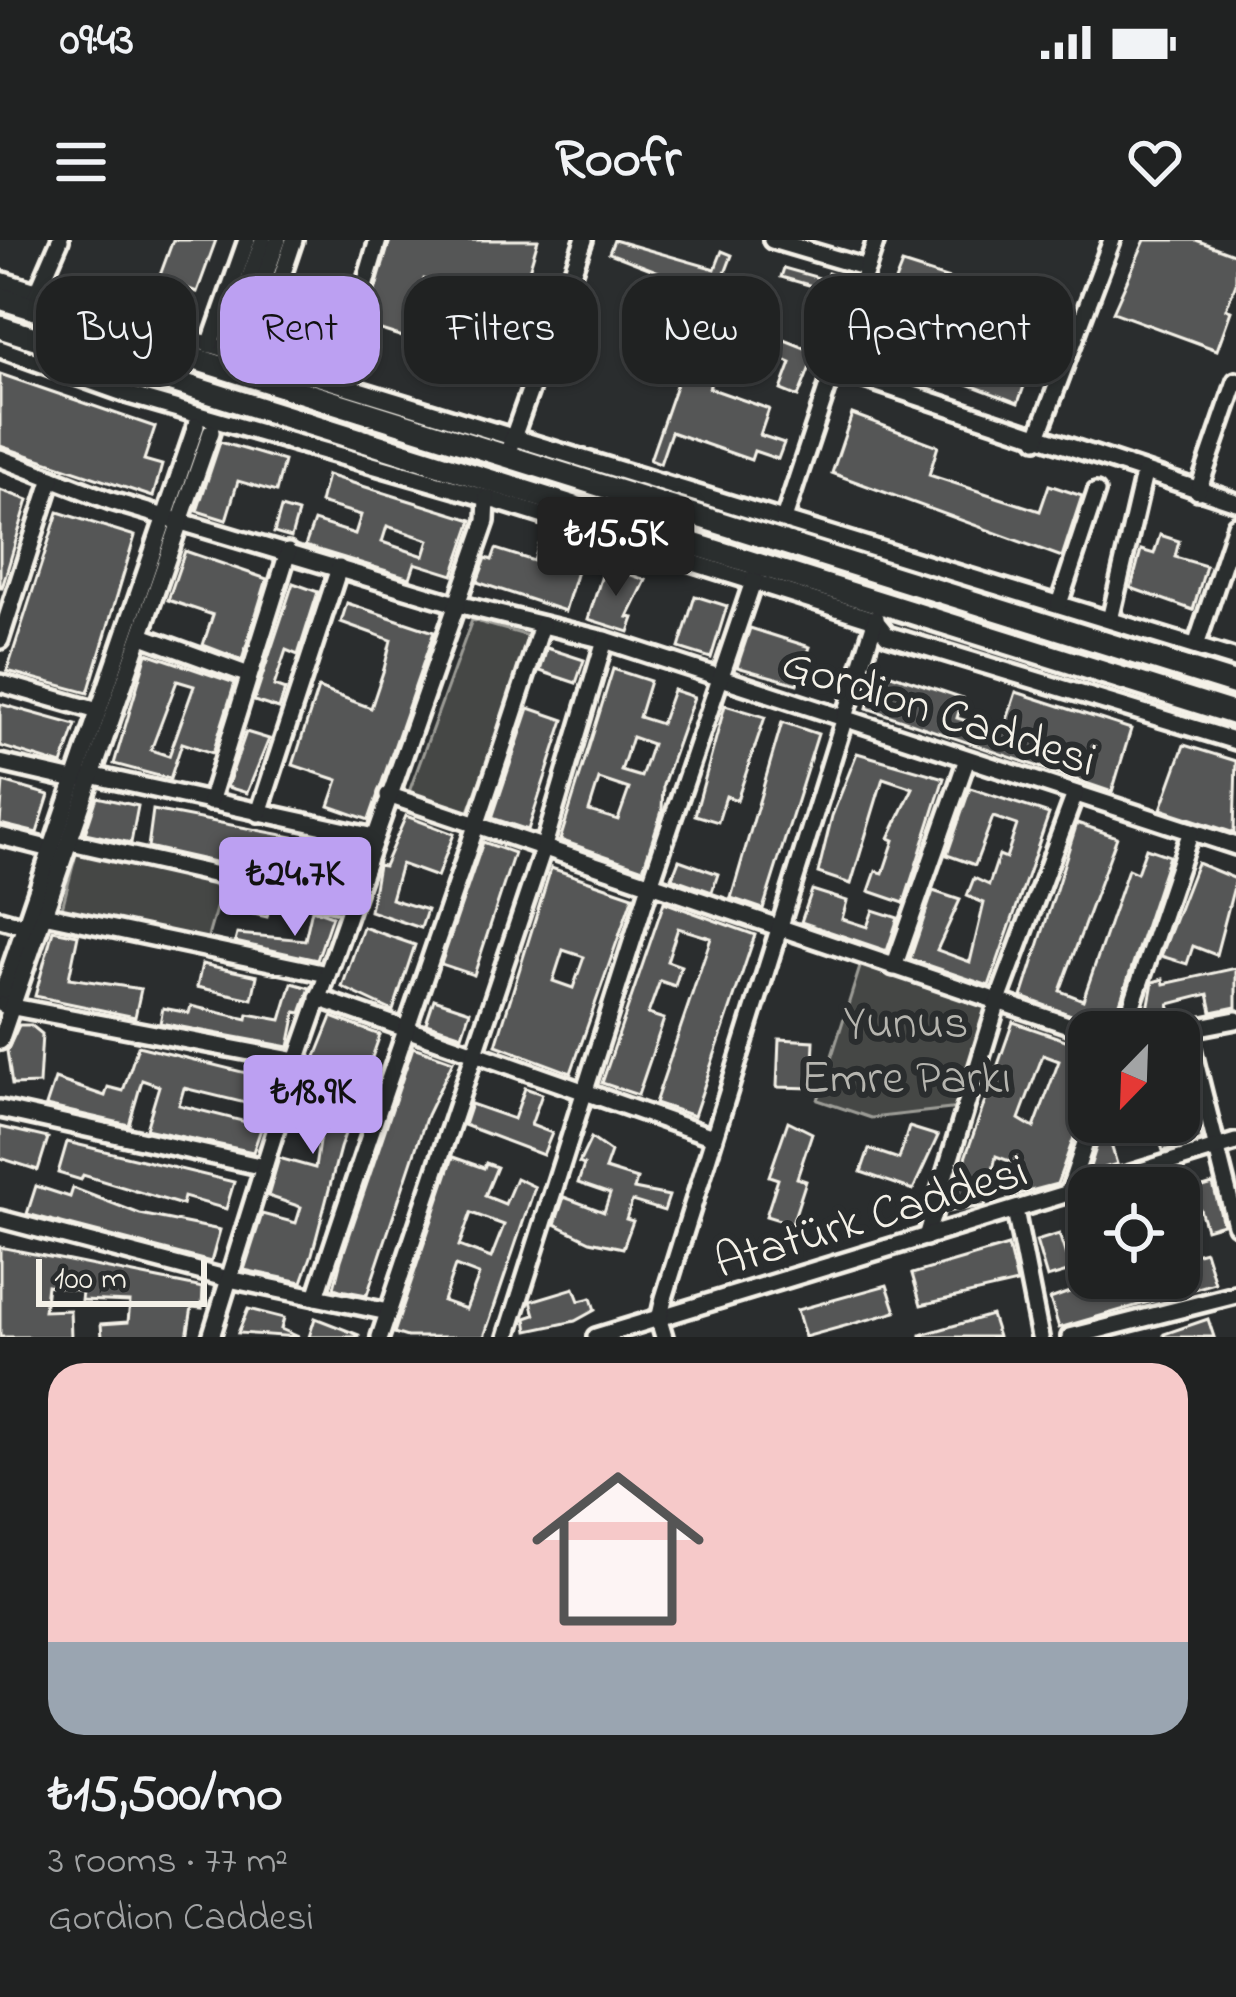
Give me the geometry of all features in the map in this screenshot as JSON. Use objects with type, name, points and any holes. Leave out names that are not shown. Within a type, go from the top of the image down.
[{"type":"highway","points":[[0,298],[34,299],[1236,684]]},
{"type":"highway","points":[[0,327],[878,611],[1236,714]]},
{"type":"street","points":[[34,299],[60,240]]},
{"type":"street","points":[[210,345],[247,240]]},
{"type":"street","points":[[263,240],[237,335],[278,240]]},
{"type":"street","points":[[282,276],[294,240]]},
{"type":"street","points":[[367,276],[378,240]]},
{"type":"street","points":[[509,448],[584,240]]},
{"type":"street","points":[[772,240],[867,268]]},
{"type":"street","points":[[864,276],[876,240]]},
{"type":"street","points":[[1037,440],[1112,240]]},
{"type":"street","points":[[0,280],[34,299],[220,348]]},
{"type":"street","points":[[0,350],[129,395],[757,572],[650,885],[508,1337]]},
{"type":"street","points":[[1198,491],[1236,381]]},
{"type":"street","points":[[344,384],[509,448],[784,518],[1236,659]]},
{"type":"street","points":[[784,518],[830,384]]},
{"type":"street","points":[[878,384],[1236,502]]},
{"type":"street","points":[[0,1041],[4,1003],[25,926],[98,711],[204,429]]},
{"type":"street","name":"Gordion Caddesi","points":[[0,458],[172,517],[454,603],[605,640],[1236,846]]},
{"type":"street","points":[[1110,620],[1144,474]]},
{"type":"street","points":[[0,640],[52,478]]},
{"type":"street","points":[[1059,604],[1096,492]]},
{"type":"street","points":[[211,1337],[326,974],[486,521],[487,498]]},
{"type":"street","points":[[4,1003],[47,915],[142,636],[172,517]]},
{"type":"street","points":[[1196,646],[1236,526]]},
{"type":"street","points":[[209,802],[288,552]]},
{"type":"street","points":[[259,813],[339,568]]},
{"type":"street","points":[[662,1329],[713,1137],[878,611]]},
{"type":"street","points":[[878,611],[887,635],[1236,741]]},
{"type":"street","points":[[316,1297],[403,1028],[478,827],[542,625]]},
{"type":"street","points":[[142,636],[249,675]]},
{"type":"street","points":[[380,1337],[543,849],[605,640]]},
{"type":"street","points":[[0,683],[98,711]]},
{"type":"street","points":[[893,967],[967,760]]},
{"type":"street","points":[[0,763],[74,780],[94,776],[374,837]]},
{"type":"street","points":[[926,1238],[998,1001],[1075,794]]},
{"type":"street","points":[[388,795],[1068,1025]]},
{"type":"street","points":[[1130,1011],[1191,831]]},
{"type":"street","points":[[0,836],[51,849]]},
{"type":"street","points":[[71,842],[350,905]]},
{"type":"street","points":[[47,915],[326,974]]},
{"type":"street","points":[[0,919],[25,926]]},
{"type":"street","points":[[318,998],[713,1137]]},
{"type":"street","points":[[4,1003],[297,1061]]},
{"type":"street","points":[[1200,1027],[1236,1020]]},
{"type":"street","points":[[1200,1096],[1236,1225]]},
{"type":"street","points":[[0,1108],[264,1167]]},
{"type":"street","name":"Atatürk Caddesi","points":[[1155,1167],[1236,1142]]},
{"type":"street","name":"Atatürk Caddesi","points":[[596,1337],[662,1329],[1068,1194]]},
{"type":"street","points":[[1015,1210],[1040,1337]]},
{"type":"street","points":[[0,1219],[229,1279],[388,1312]]},
{"type":"street","points":[[1070,1337],[1236,1295]]},
{"type":"green space","points":[[472,620],[532,637],[468,814],[412,799],[409,792]]},
{"type":"green space","points":[[86,850],[223,884],[206,944],[62,908],[76,854]]},
{"type":"green space","name":"Yunus Emre Parkı","points":[[861,964],[992,1006],[959,1108],[871,1118],[818,1100]]},
{"type":"building","points":[[173,240],[216,240],[197,292],[196,276],[160,276]]},
{"type":"building","points":[[390,240],[538,240],[527,276],[404,276],[404,337],[380,330],[379,276]]},
{"type":"building","points":[[614,240],[715,269],[722,251],[732,255],[724,276],[669,276],[609,253]]},
{"type":"building","points":[[1145,240],[1196,240],[1236,255],[1236,283],[1226,309],[1231,311],[1217,350],[1113,312]]},
{"type":"building","points":[[902,264],[940,276],[897,276]]},
{"type":"building","points":[[784,268],[812,276],[804,276],[804,284],[781,277]]},
{"type":"building","points":[[780,338],[804,348],[804,382],[798,397],[781,390],[791,363],[780,358]]},
{"type":"building","points":[[0,374],[155,427],[144,460],[162,465],[153,497],[0,446]]},
{"type":"building","points":[[676,384],[710,384],[709,388],[769,409],[760,435],[784,443],[778,459],[754,451],[751,460],[671,432],[660,464],[650,460]]},
{"type":"building","points":[[967,384],[1025,384],[1018,403]]},
{"type":"building","points":[[852,414],[938,446],[929,475],[1040,511],[1049,485],[1082,496],[1062,557],[832,473]]},
{"type":"building","points":[[220,442],[284,461],[276,492],[238,481],[226,520],[197,511]]},
{"type":"building","points":[[327,475],[472,520],[453,575],[415,563],[410,578],[305,546],[314,521],[355,534],[361,515],[320,503]],"holes":[[[387,526],[429,540],[424,556],[382,542]]]},
{"type":"building","points":[[0,490],[28,500],[2,588],[0,588]]},
{"type":"building","points":[[281,508],[298,513],[291,538],[274,533]]},
{"type":"building","points":[[58,512],[135,536],[88,693],[7,671]]},
{"type":"building","points":[[1160,535],[1179,541],[1175,557],[1206,566],[1193,610],[1131,588],[1141,550],[1154,554]]},
{"type":"building","points":[[539,545],[581,558],[565,611],[477,582],[486,558],[492,560],[496,549],[534,561]]},
{"type":"building","points":[[185,551],[267,579],[242,660],[203,645],[213,615],[168,600]]},
{"type":"building","points":[[605,566],[646,580],[628,617],[634,618],[629,632],[588,619]]},
{"type":"building","points":[[293,583],[318,592],[298,655],[286,650],[274,686],[285,690],[279,709],[254,701]]},
{"type":"building","points":[[695,596],[727,606],[711,658],[679,648]]},
{"type":"building","points":[[347,603],[434,632],[369,820],[329,806],[338,780],[293,765],[318,688],[371,708],[384,669],[391,640],[341,622]]},
{"type":"building","points":[[750,628],[810,647],[797,684],[737,667]]},
{"type":"building","points":[[547,648],[584,660],[576,683],[540,671]]},
{"type":"building","points":[[147,653],[235,683],[213,753],[182,743],[170,779],[114,764]],"holes":[[[177,681],[194,686],[169,756],[151,750]]]},
{"type":"building","points":[[613,669],[650,681],[639,717],[661,724],[673,690],[694,697],[663,785],[662,811],[643,869],[560,840]],"holes":[[[632,737],[652,744],[641,777],[621,771]],[[599,779],[629,789],[618,820],[589,811]]]},
{"type":"building","points":[[879,670],[963,698],[957,718],[1003,732],[1016,692],[1131,729],[1112,792],[867,708]]},
{"type":"building","points":[[0,704],[76,725],[62,765],[0,746]]},
{"type":"building","points":[[725,705],[765,717],[737,800],[726,796],[718,822],[695,815]]},
{"type":"building","points":[[529,708],[564,720],[528,830],[492,818]]},
{"type":"building","points":[[782,722],[818,734],[763,909],[731,898]]},
{"type":"building","points":[[246,732],[269,739],[247,793],[227,787]]},
{"type":"building","points":[[1184,745],[1236,761],[1234,833],[1161,809]]},
{"type":"building","points":[[857,753],[944,778],[904,903],[869,891],[876,871],[883,873],[894,840],[889,838],[913,788],[883,778],[851,884],[818,873],[832,816]]},
{"type":"building","points":[[3,782],[49,795],[37,833],[0,824]]},
{"type":"building","points":[[970,788],[1049,814],[989,986],[910,959],[933,891],[960,900],[937,950],[970,962],[984,903],[967,896],[974,878],[989,885],[999,855],[1006,858],[1017,825],[993,817],[975,865],[947,855]]},
{"type":"building","points":[[97,797],[138,806],[131,843],[85,833]]},
{"type":"building","points":[[153,810],[340,846],[336,872],[350,874],[344,891],[148,847]]},
{"type":"building","points":[[406,816],[454,834],[437,877],[401,864],[391,899],[427,910],[421,928],[370,911],[378,865],[384,866]]},
{"type":"building","points":[[1077,823],[1117,837],[1060,991],[1083,1000],[1128,869],[1137,873],[1146,848],[1169,856],[1117,1011],[1068,1014],[1022,997]]},
{"type":"building","points":[[483,842],[514,853],[474,975],[441,964]]},
{"type":"building","points":[[679,860],[718,874],[712,892],[672,878]]},
{"type":"building","points":[[1197,863],[1236,879],[1216,955],[1193,946],[1187,964],[1161,956]]},
{"type":"building","points":[[551,868],[633,896],[571,1073],[496,1045]],"holes":[[[563,950],[584,957],[573,988],[553,981]]]},
{"type":"building","points":[[230,890],[271,899],[267,917],[226,908]]},
{"type":"building","points":[[812,890],[847,901],[842,919],[867,927],[873,910],[898,918],[887,951],[801,922]]},
{"type":"building","points":[[664,902],[755,935],[694,1116],[655,1103],[711,938],[678,928],[667,961],[681,966],[675,986],[660,981],[648,1014],[664,1019],[638,1095],[602,1083]]},
{"type":"building","points":[[312,909],[332,916],[317,960],[235,942],[237,934],[305,940]]},
{"type":"building","points":[[363,927],[415,945],[393,1011],[342,987]]},
{"type":"building","points":[[53,930],[78,935],[69,978],[141,989],[135,1017],[35,996]]},
{"type":"building","points":[[202,964],[257,976],[252,999],[197,987]]},
{"type":"building","points":[[1236,968],[1236,1007],[1212,1012],[1208,994],[1169,1004],[1171,1011],[1148,1011],[1153,982],[1163,979],[1164,984]]},
{"type":"building","points":[[292,983],[310,988],[301,1013],[296,1012],[289,1047],[160,1023],[163,1008],[189,1013],[191,1006],[247,1019],[248,1014],[281,1020]]},
{"type":"building","points":[[434,999],[470,1011],[462,1035],[426,1023]]},
{"type":"building","points":[[332,1017],[380,1035],[340,1148],[312,1254],[302,1282],[244,1270],[262,1214],[296,1223],[301,1207],[268,1196],[279,1158],[315,1168],[320,1135],[291,1125],[304,1085],[333,1095],[343,1069],[315,1059]]},
{"type":"building","points":[[1013,1022],[1068,1041],[1068,1143],[1072,1143],[1057,1184],[1008,1197],[1017,1164],[996,1156],[985,1206],[946,1212]],"holes":[[[1043,1055],[1059,1061],[1034,1128],[1019,1119]]]},
{"type":"building","points":[[19,1025],[31,1025],[42,1034],[39,1084],[12,1085],[7,1051]]},
{"type":"building","points":[[779,1039],[814,1041],[812,1088],[777,1087]]},
{"type":"building","points":[[138,1046],[278,1081],[270,1109],[184,1088],[179,1105],[262,1126],[253,1152],[146,1129],[159,1086],[142,1080],[129,1125],[46,1106],[55,1079],[105,1096],[108,1087],[123,1091]]},
{"type":"building","points":[[413,1047],[453,1061],[427,1115],[367,1295],[340,1290],[334,1288],[341,1260]]},
{"type":"building","points":[[525,1088],[542,1094],[531,1125],[552,1133],[543,1155],[464,1125],[471,1104],[514,1119]]},
{"type":"building","points":[[788,1121],[812,1133],[797,1178],[806,1181],[792,1224],[766,1216],[778,1179],[769,1176]]},
{"type":"building","points":[[0,1127],[48,1138],[38,1170],[0,1158]]},
{"type":"building","points":[[909,1127],[938,1136],[913,1190],[861,1172],[869,1149],[899,1159]]},
{"type":"building","points":[[591,1138],[611,1152],[605,1169],[637,1179],[634,1189],[669,1196],[664,1211],[632,1201],[626,1219],[633,1221],[623,1248],[590,1241],[555,1224],[564,1197],[604,1212],[610,1194],[578,1183],[584,1165],[579,1163]]},
{"type":"building","points":[[67,1142],[234,1182],[226,1209],[184,1197],[182,1205],[83,1175],[81,1180],[58,1173]]},
{"type":"building","points":[[1098,1143],[1111,1143],[1117,1164],[1090,1167]]},
{"type":"building","points":[[1161,1143],[1191,1143],[1163,1151]]},
{"type":"building","points":[[453,1157],[484,1168],[486,1163],[497,1167],[485,1196],[505,1204],[516,1178],[535,1187],[484,1337],[394,1333]],"holes":[[[471,1213],[504,1225],[491,1258],[459,1246]],[[455,1266],[479,1275],[466,1309],[443,1301]]]},
{"type":"building","points":[[1213,1184],[1223,1224],[1206,1229],[1200,1188]]},
{"type":"building","points":[[36,1186],[70,1197],[73,1188],[140,1214],[220,1230],[211,1262],[27,1214]]},
{"type":"building","points":[[1059,1234],[1068,1272],[1047,1278],[1036,1241]]},
{"type":"building","points":[[1008,1246],[1017,1283],[921,1305],[912,1274]]},
{"type":"building","points":[[0,1247],[203,1288],[202,1308],[192,1307],[187,1337],[102,1337],[101,1324],[128,1322],[130,1302],[81,1300],[82,1291],[47,1285],[44,1311],[70,1310],[71,1337],[0,1337]]},
{"type":"building","points":[[1205,1251],[1215,1283],[1200,1287],[1200,1252]]},
{"type":"building","points":[[887,1285],[896,1312],[805,1337],[797,1310]]},
{"type":"building","points":[[574,1288],[579,1301],[591,1298],[595,1310],[575,1321],[528,1331],[526,1318],[535,1315],[531,1301]]},
{"type":"building","points":[[1068,1292],[1068,1299],[1160,1299],[1059,1328],[1050,1299]]},
{"type":"building","points":[[248,1309],[284,1318],[281,1329],[299,1337],[238,1333]]},
{"type":"building","points":[[991,1315],[998,1337],[921,1337],[921,1335]]},
{"type":"building","points":[[315,1318],[359,1335],[359,1337],[309,1337]]},
{"type":"building","points":[[1208,1319],[1214,1337],[1164,1337],[1164,1334]]},
{"type":"tunnel","points":[[212,429],[227,384]]}]
